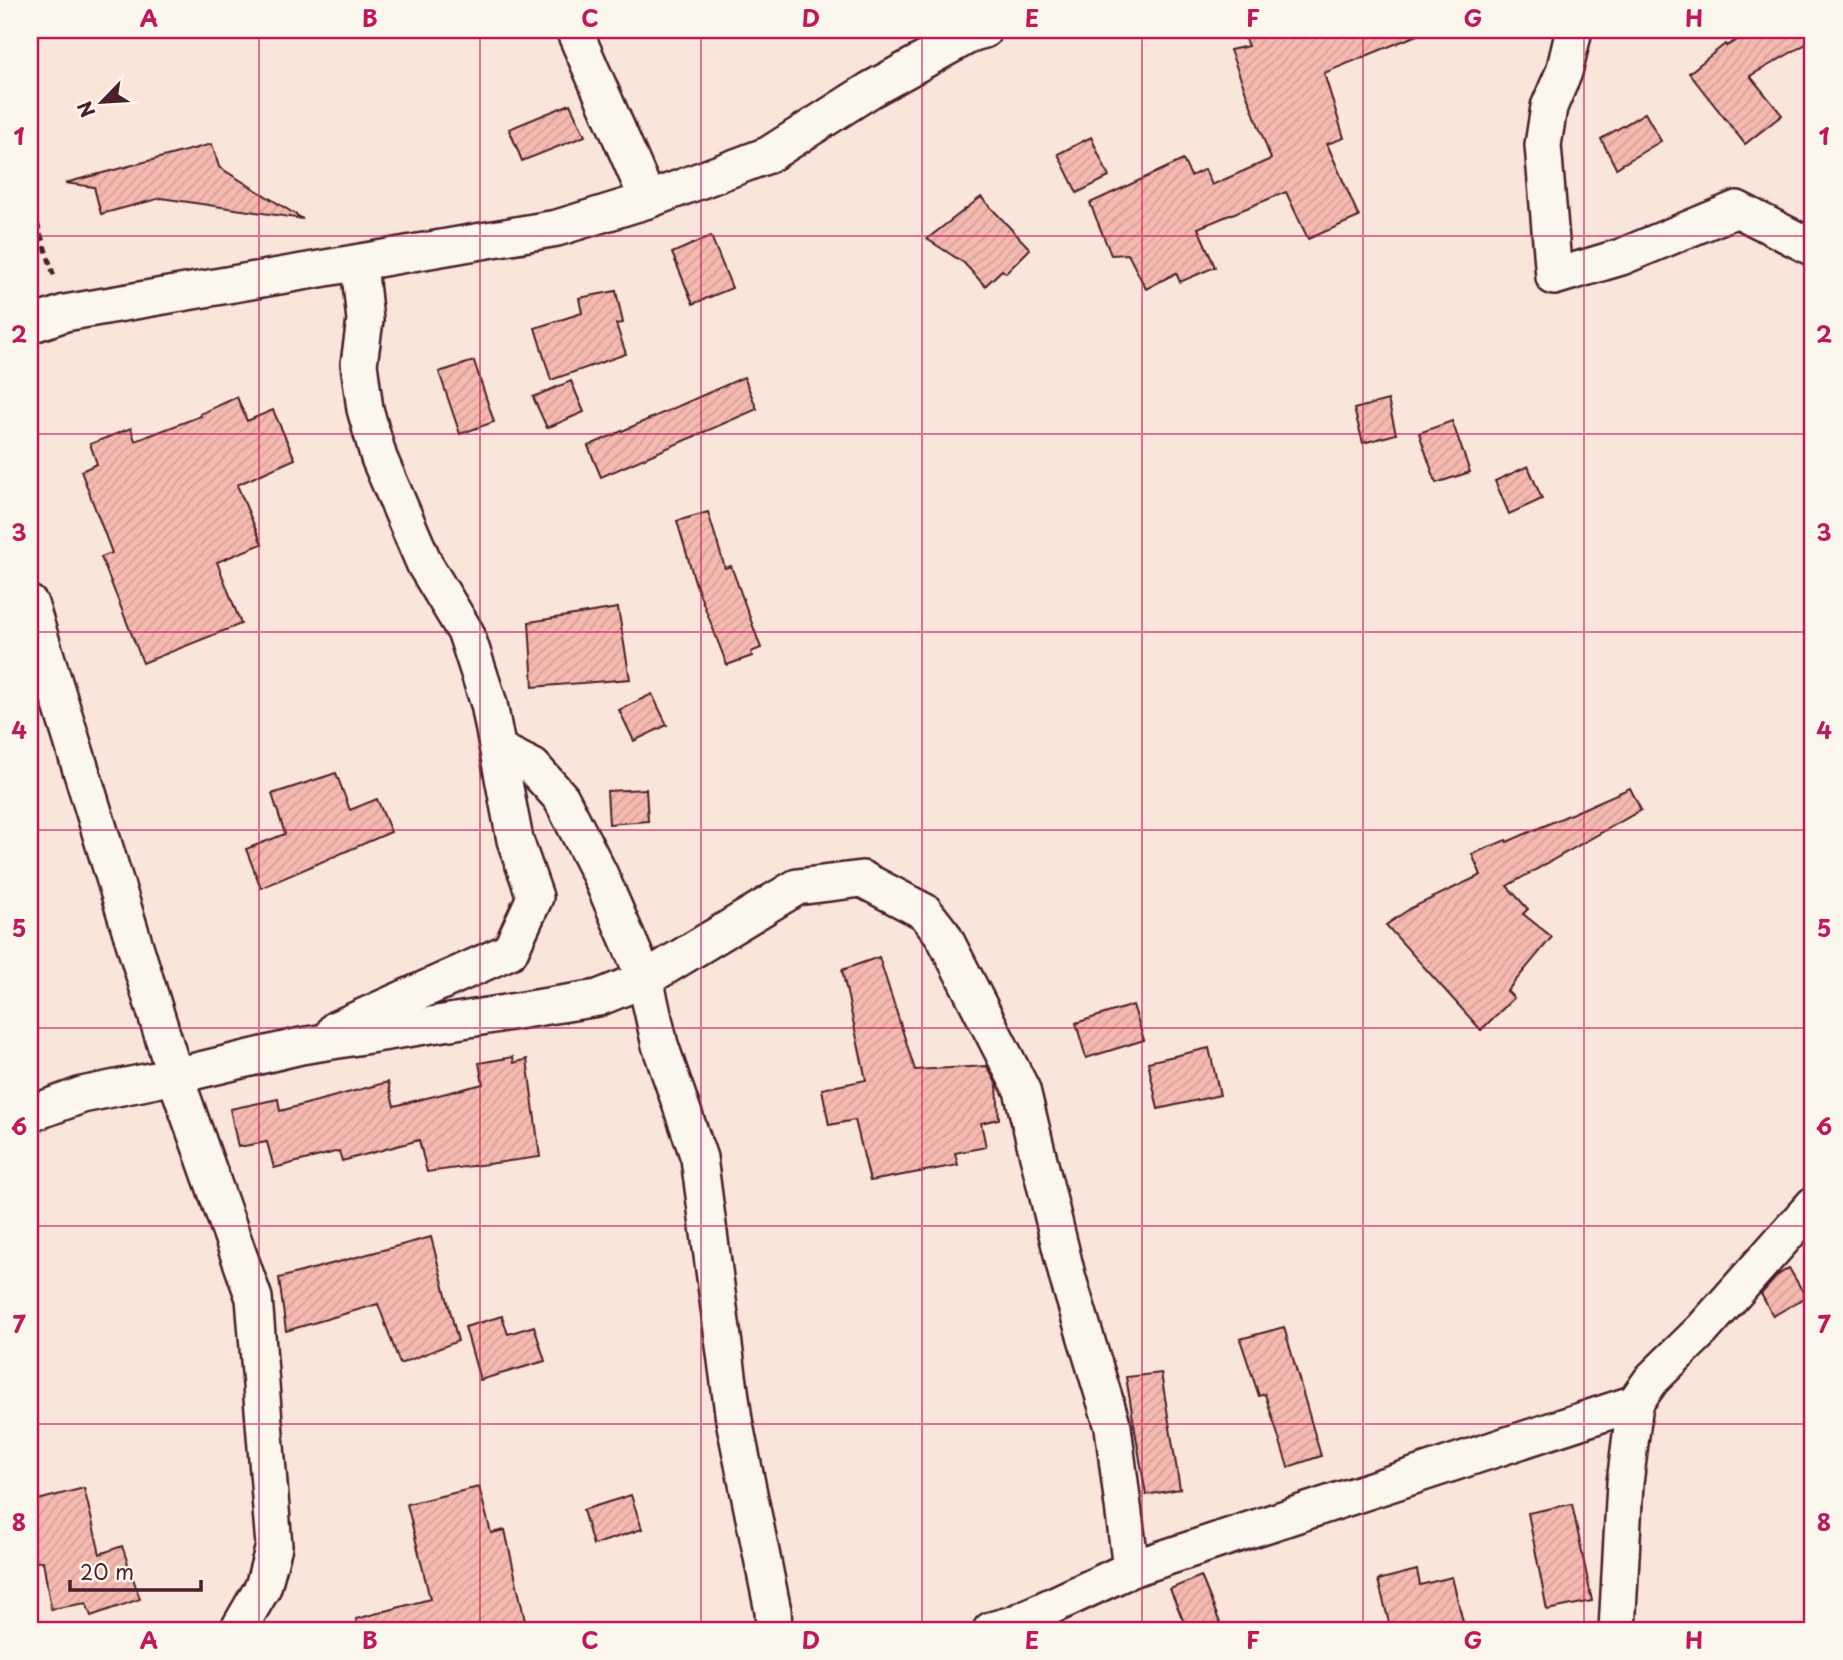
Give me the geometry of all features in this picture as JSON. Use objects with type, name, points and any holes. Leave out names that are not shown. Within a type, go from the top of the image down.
[{"type":"street","points":[[574,30],[648,200]]},
{"type":"street","points":[[30,325],[65,313],[557,228],[648,200],[768,155],[870,90],[973,33],[984,30]]},
{"type":"street","points":[[1574,30],[1564,72],[1549,107],[1544,145],[1554,277],[1621,257],[1737,209],[1813,248]]},
{"type":"street","points":[[301,1046],[366,1014],[510,951],[535,897],[515,840],[489,704],[466,632],[425,565],[379,458],[365,409],[359,364],[365,320],[359,264]]},
{"type":"street","points":[[30,604],[175,1076],[254,1298],[274,1546],[263,1587],[238,1630]]},
{"type":"street","points":[[499,750],[533,767],[561,798],[600,875],[645,979],[660,1045],[699,1158],[734,1420],[773,1611],[774,1630]]},
{"type":"street","points":[[30,1114],[82,1095],[301,1046],[598,998],[645,979],[797,887],[862,878],[925,912],[943,935],[1023,1090],[1068,1279],[1113,1427],[1131,1569]]},
{"type":"street","points":[[1617,1630],[1625,1483],[1635,1403],[1652,1379],[1702,1330],[1813,1205]]},
{"type":"street","points":[[991,1630],[1013,1624],[1131,1569],[1635,1403]]},
{"type":"path","points":[[30,200],[65,313]]},
{"type":"building","points":[[1241,30],[1427,31],[1324,73],[1344,138],[1327,144],[1359,217],[1308,239],[1286,192],[1198,228],[1215,267],[1180,282],[1176,273],[1146,289],[1128,254],[1111,255],[1090,203],[1183,160],[1191,176],[1205,169],[1212,185],[1271,159],[1230,50],[1248,46]]},
{"type":"building","points":[[1755,30],[1813,30],[1813,40],[1750,76],[1782,115],[1745,144],[1689,73],[1725,44],[1726,46]]},
{"type":"building","points":[[570,104],[585,136],[522,161],[509,129]]},
{"type":"building","points":[[1645,113],[1661,141],[1616,168],[1601,139]]},
{"type":"building","points":[[1091,137],[1109,177],[1077,193],[1058,154]]},
{"type":"building","points":[[212,144],[219,167],[303,219],[161,198],[101,214],[94,187],[65,183]]},
{"type":"building","points":[[981,197],[1030,249],[1006,273],[1002,270],[985,286],[964,263],[927,239]]},
{"type":"building","points":[[711,236],[732,288],[693,304],[672,253]]},
{"type":"building","points":[[616,291],[623,323],[616,324],[626,354],[551,380],[535,328],[582,313],[579,298]]},
{"type":"building","points":[[474,361],[494,422],[460,434],[439,372]]},
{"type":"building","points":[[744,377],[757,409],[601,477],[588,446]]},
{"type":"building","points":[[571,381],[584,412],[547,428],[533,397]]},
{"type":"building","points":[[237,397],[247,421],[273,410],[295,459],[237,485],[262,544],[217,562],[241,624],[143,663],[101,557],[112,553],[81,471],[97,464],[90,444],[131,428],[135,441],[201,416],[200,414]]},
{"type":"building","points":[[1388,400],[1396,434],[1363,443],[1354,409]]},
{"type":"building","points":[[1452,421],[1470,472],[1436,483],[1419,433]]},
{"type":"building","points":[[1528,466],[1542,499],[1509,514],[1495,481]]},
{"type":"building","points":[[708,512],[725,568],[731,566],[761,648],[751,652],[752,656],[727,665],[695,582],[677,521]]},
{"type":"building","points":[[618,608],[630,679],[533,687],[529,622]]},
{"type":"building","points":[[652,694],[667,725],[634,741],[619,710]]},
{"type":"building","points":[[336,773],[350,810],[377,799],[391,832],[261,888],[246,849],[285,834],[272,794]]},
{"type":"building","points":[[1630,788],[1641,810],[1507,886],[1528,909],[1523,914],[1552,937],[1507,991],[1514,998],[1481,1030],[1386,925],[1411,908],[1481,875],[1472,854],[1506,840],[1507,842]]},
{"type":"building","points":[[646,789],[648,821],[609,824],[607,791]]},
{"type":"building","points":[[879,957],[915,1070],[987,1066],[997,1085],[999,1119],[981,1123],[986,1147],[955,1153],[958,1165],[870,1181],[855,1120],[829,1125],[822,1089],[866,1080],[842,970]]},
{"type":"building","points":[[1133,1005],[1144,1040],[1086,1058],[1076,1023]]},
{"type":"building","points":[[1209,1048],[1220,1095],[1158,1109],[1148,1062]]},
{"type":"building","points":[[513,1057],[514,1063],[527,1059],[540,1157],[427,1172],[419,1140],[342,1161],[339,1151],[274,1168],[267,1142],[238,1147],[230,1109],[278,1099],[280,1111],[388,1082],[394,1106],[483,1084],[479,1063]]},
{"type":"building","points":[[431,1237],[458,1341],[400,1364],[378,1304],[286,1331],[279,1278]]},
{"type":"building","points":[[1789,1268],[1806,1297],[1773,1316],[1761,1294],[1778,1275]]},
{"type":"building","points":[[502,1316],[508,1334],[534,1326],[545,1361],[480,1380],[465,1327]]},
{"type":"building","points":[[1284,1327],[1321,1456],[1288,1467],[1265,1394],[1259,1396],[1240,1339]]},
{"type":"building","points":[[1161,1373],[1180,1489],[1146,1495],[1126,1377]]},
{"type":"building","points":[[479,1487],[491,1533],[505,1530],[527,1630],[358,1630],[356,1619],[430,1599],[407,1504]]},
{"type":"building","points":[[84,1488],[100,1554],[122,1546],[140,1599],[91,1616],[86,1603],[51,1609],[43,1561],[30,1563],[30,1502]]},
{"type":"building","points":[[631,1495],[642,1529],[593,1545],[583,1510]]},
{"type":"building","points":[[1572,1504],[1592,1601],[1547,1610],[1528,1513]]},
{"type":"building","points":[[1417,1570],[1420,1585],[1452,1577],[1465,1630],[1391,1630],[1378,1580]]},
{"type":"building","points":[[1201,1576],[1223,1630],[1187,1630],[1170,1589]]}]
